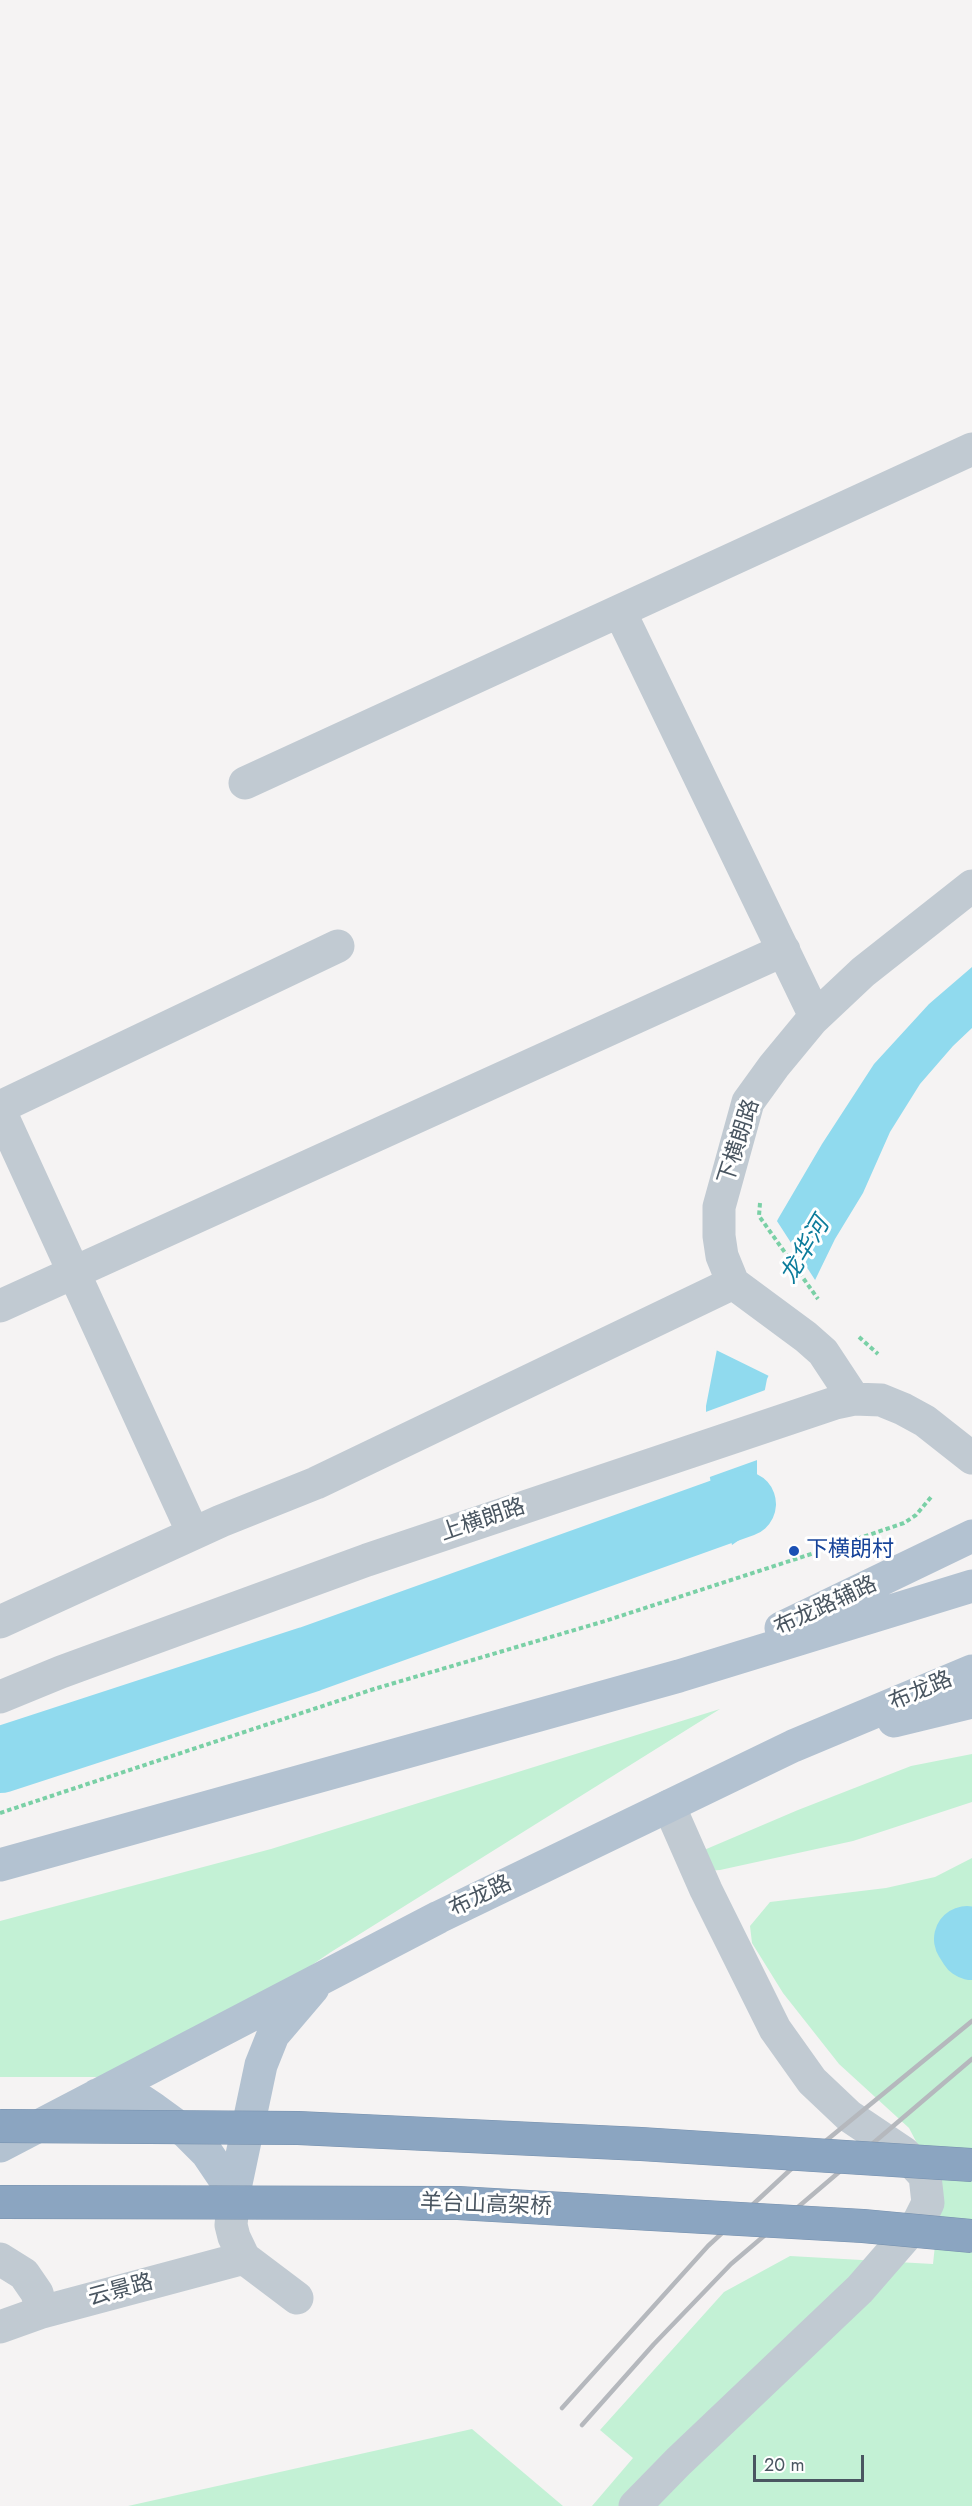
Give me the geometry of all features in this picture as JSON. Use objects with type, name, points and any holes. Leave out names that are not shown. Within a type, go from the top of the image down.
[{"type":"highway","points":[[0,2126],[298,2128],[653,2145],[972,2165]]},
{"type":"highway","name":"羊台山高架桥","points":[[0,2202],[458,2203],[863,2226],[972,2236]]},
{"type":"main road","name":"布龙路辅路","points":[[679,1676],[972,1536]]},
{"type":"main road","points":[[0,1864],[679,1676],[972,1586]]},
{"type":"main road","name":"布龙路","points":[[0,2146],[439,1917],[793,1746],[972,1671]]},
{"type":"main road","points":[[793,1746],[972,1702]]},
{"type":"main road","points":[[234,2193],[261,2065],[273,2035],[322,1978]]},
{"type":"main road","points":[[97,2095],[121,2095],[142,2101],[154,2109],[187,2133],[207,2153],[234,2193]]},
{"type":"street","points":[[246,783],[972,449]]},
{"type":"street","points":[[620,612],[815,1016]]},
{"type":"street","name":"下横朗路","points":[[733,1283],[722,1256],[719,1207],[748,1102],[815,1016],[863,972],[972,886]]},
{"type":"street","points":[[193,1533],[0,1109],[338,946]]},
{"type":"street","points":[[0,1306],[784,950]]},
{"type":"street","points":[[0,1622],[193,1533],[316,1483],[733,1283],[823,1352],[854,1399]]},
{"type":"street","name":"上横朗路","points":[[0,1697],[61,1672],[367,1560],[854,1399],[881,1400],[903,1408],[925,1421],[968,1458]]},
{"type":"street","points":[[944,1551],[963,1532],[972,1518]]},
{"type":"street","points":[[636,2506],[678,2462],[860,2289],[919,2221],[928,2203],[925,2176],[904,2153],[849,2116],[812,2081],[775,2029],[706,1890],[669,1806]]},
{"type":"street","points":[[234,2193],[231,2226],[243,2258],[297,2298]]},
{"type":"street","name":"云景路","points":[[0,2327],[42,2312],[243,2258]]},
{"type":"street","points":[[0,2259],[24,2274],[37,2293],[42,2312]]},
{"type":"path","points":[[760,1197],[759,1216],[824,1307]]},
{"type":"path","points":[[0,1813],[374,1689],[605,1621],[904,1523],[916,1515],[932,1496]]},
{"type":"green space","points":[[720,1709],[331,1952],[147,2077],[0,2077],[0,1921],[271,1849]]},
{"type":"green space","points":[[972,1754],[972,1802],[853,1841],[720,1870],[690,1872],[697,1853],[798,1810],[911,1766]]},
{"type":"green space","points":[[972,1858],[972,2506],[592,2506],[633,2458],[600,2430],[724,2292],[790,2256],[933,2264],[941,2189],[909,2128],[839,2064],[783,1993],[752,1943],[750,1926],[770,1902],[886,1888],[935,1877]]},
{"type":"green space","points":[[472,2429],[563,2506],[128,2506]]},
{"type":"water","points":[[972,967],[972,1028],[920,1084],[890,1132],[863,1193],[835,1239],[767,1379],[757,1430],[757,1480],[769,1519],[732,1545],[726,1521],[714,1500],[706,1456],[706,1406],[718,1344],[778,1219],[822,1144],[874,1064],[929,1004]]},
{"type":"pier","points":[[775,1218],[817,1283],[771,1377],[714,1349]]},
{"type":"pier","points":[[768,1389],[760,1431],[760,1459],[707,1478],[703,1456],[703,1413]]},
{"type":"waterway","points":[[0,1760],[310,1659],[743,1504]]},
{"type":"waterway","name":"龙华河","points":[[967,1939],[972,1947]]},
{"type":"railway","points":[[562,2408],[708,2246],[789,2171],[972,2021]]},
{"type":"railway","points":[[582,2425],[654,2344],[731,2264],[972,2059]]},
{"type":"place","name":"下横朗村","points":[[794,1551]]}]
